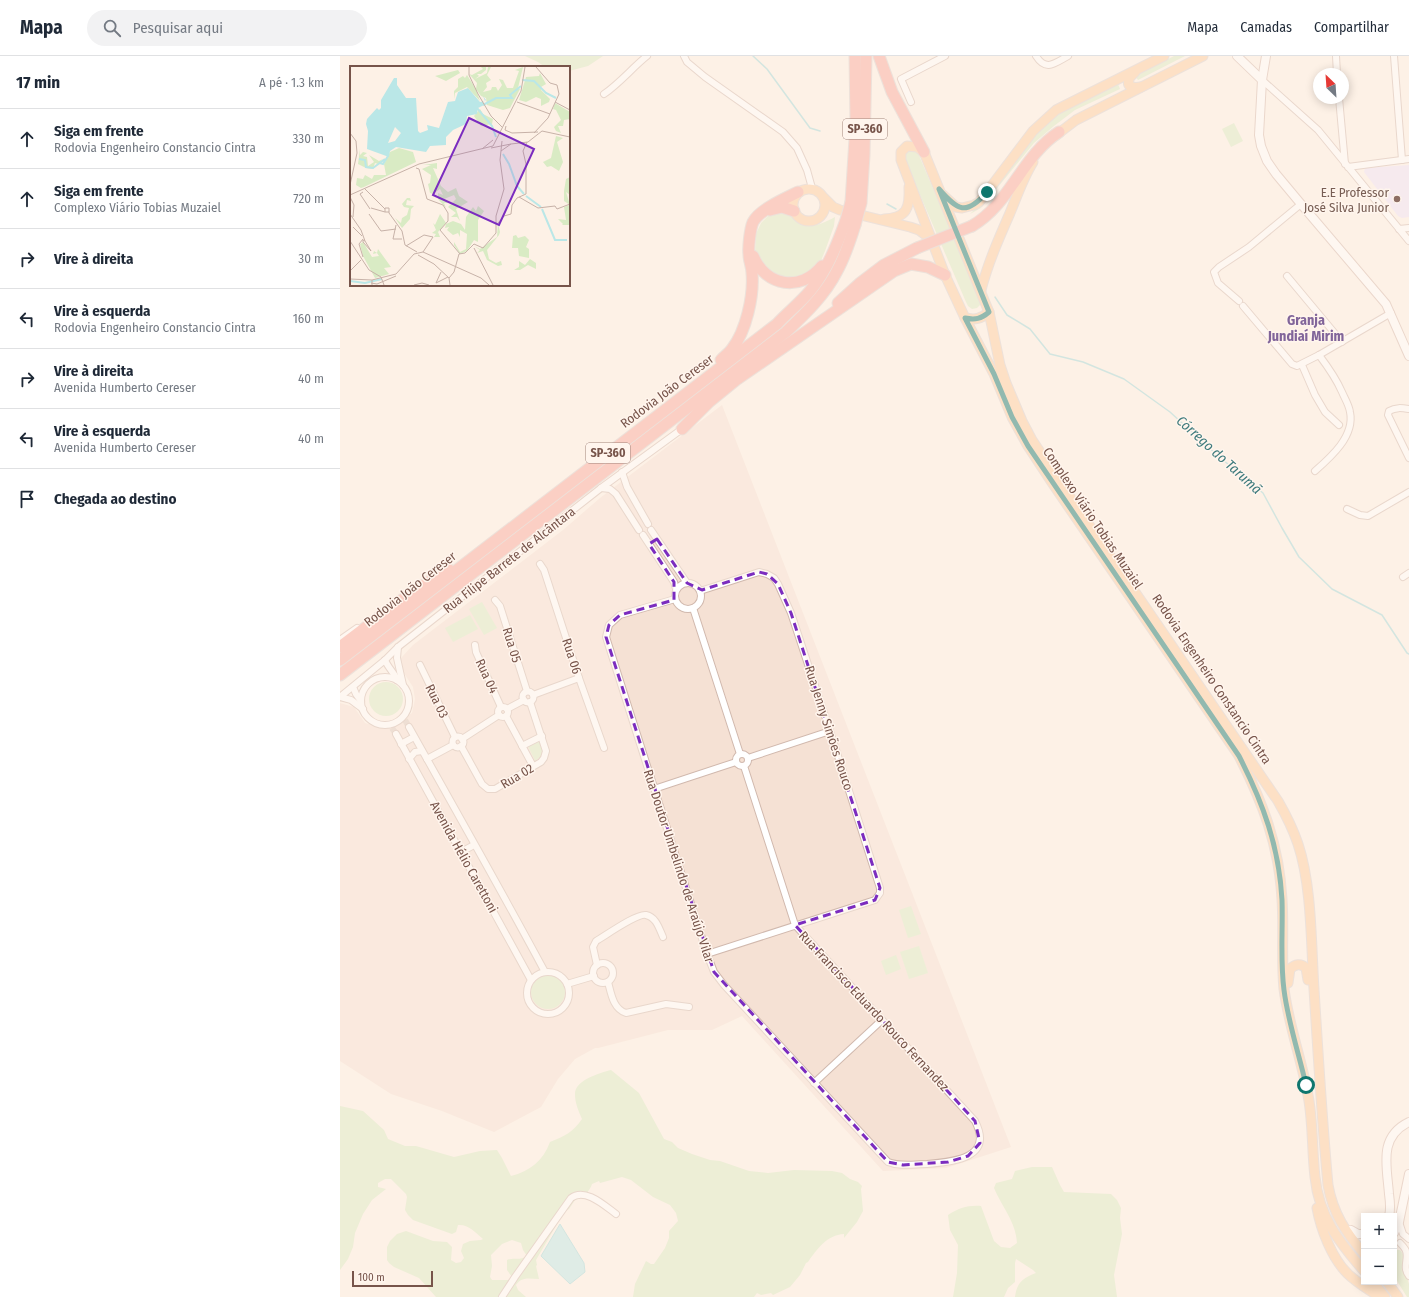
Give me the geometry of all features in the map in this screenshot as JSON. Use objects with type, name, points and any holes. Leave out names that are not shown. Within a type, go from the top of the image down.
[{"type":"highway","name":"SP-360","points":[[855,56],[856,203]]},
{"type":"highway","name":"SP-360","points":[[851,223],[864,156],[866,56]]},
{"type":"highway","points":[[879,56],[892,92],[924,152]]},
{"type":"highway","points":[[716,387],[790,343],[859,284],[884,265],[918,248],[983,220],[993,211],[1036,153],[1046,142],[1059,132]]},
{"type":"highway","points":[[703,381],[732,349],[745,324],[751,299],[752,287],[752,273],[748,254],[753,222],[769,207],[798,192]]},
{"type":"highway","points":[[764,211],[782,207],[794,212]]},
{"type":"highway","points":[[716,387],[786,332],[809,310],[838,271],[851,223]]},
{"type":"highway","name":"Rodovia João Cereser","points":[[340,660],[672,403],[777,324],[810,292],[851,223]]},
{"type":"highway","points":[[749,247],[756,263],[765,274],[772,279],[793,283],[806,279],[819,270],[834,252]]},
{"type":"highway","points":[[682,429],[736,380],[894,271],[911,264],[928,267],[945,275]]},
{"type":"highway","name":"Rodovia João Cereser","points":[[340,675],[716,387]]},
{"type":"highway","points":[[340,647],[402,600],[470,554],[498,538]]},
{"type":"main road","points":[[939,189],[950,202],[956,206],[962,208],[974,205],[979,202],[987,192],[1033,131],[1056,110],[1164,56]]},
{"type":"main road","points":[[981,290],[990,259],[1030,167],[1042,150],[1059,132],[1082,116],[1203,56]]},
{"type":"main road","points":[[1237,56],[1262,80]]},
{"type":"main road","points":[[1266,56],[1262,80],[1259,135],[1261,146],[1267,160],[1276,174],[1386,304],[1409,356]]},
{"type":"main road","points":[[1145,86],[1134,88],[1131,87],[1128,80],[1134,73],[1147,65]]},
{"type":"main road","name":"Complexo Viário Tobias Muzaiel","points":[[924,152],[917,147],[907,146],[901,152],[901,160],[945,275],[994,374],[1012,417],[1028,446],[1239,756],[1255,788],[1268,820],[1279,870],[1282,900],[1282,969],[1284,991],[1308,1093],[1312,1117],[1314,1166],[1317,1189]]},
{"type":"main road","name":"Rodovia Engenheiro Constancio Cintra","points":[[924,152],[981,290],[989,312],[1000,365],[1006,383],[1022,421],[1032,440],[1278,801],[1294,831],[1303,862],[1308,895],[1324,1153],[1330,1195],[1338,1218],[1345,1230],[1361,1250]]},
{"type":"main road","name":"Complexo Viário Tobias Muzaiel","points":[[880,219],[892,219],[902,215],[906,211],[909,197],[909,181]]},
{"type":"main road","points":[[812,188],[821,193],[833,207],[840,210],[812,221],[802,219],[794,212],[793,201],[798,192],[812,188]]},
{"type":"main road","points":[[818,219],[826,207],[824,198]]},
{"type":"main road","name":"Complexo Viário Tobias Muzaiel","points":[[840,210],[919,230],[931,239]]},
{"type":"main road","points":[[965,318],[972,320],[978,319],[989,312]]},
{"type":"main road","points":[[1321,1096],[1316,1080],[1307,971],[1304,967],[1298,964],[1291,968],[1288,972],[1290,996],[1293,1014],[1312,1089],[1316,1115],[1320,1184],[1327,1210],[1342,1246]]},
{"type":"main road","points":[[1322,1116],[1327,1142],[1332,1190],[1338,1207],[1351,1230],[1361,1242]]},
{"type":"main road","points":[[1389,1213],[1390,1203],[1386,1159],[1387,1149],[1390,1139],[1395,1131],[1409,1122]]},
{"type":"main road","points":[[1397,1226],[1409,1174]]},
{"type":"main road","points":[[1317,1189],[1325,1216],[1342,1246],[1361,1268]]},
{"type":"main road","points":[[1317,1189],[1318,1214],[1323,1231],[1336,1257],[1348,1274],[1380,1297]]},
{"type":"main road","points":[[1351,1230],[1361,1234]]},
{"type":"main road","points":[[1376,1285],[1385,1297]]},
{"type":"main road","points":[[1389,1285],[1398,1297]]},
{"type":"main road","points":[[1395,1285],[1404,1297]]},
{"type":"street","points":[[604,94],[616,86],[647,56]]},
{"type":"street","points":[[684,56],[687,62],[706,77],[783,132],[797,148],[807,170],[812,188]]},
{"type":"street","points":[[910,102],[900,79],[945,56]]},
{"type":"street","points":[[1036,56],[1042,64],[1047,65],[1051,65],[1068,56]]},
{"type":"street","points":[[1336,56],[1337,68]]},
{"type":"street","points":[[1346,165],[1406,159],[1394,56]]},
{"type":"street","points":[[1262,80],[1318,130],[1409,241]]},
{"type":"street","points":[[1340,104],[1346,165]]},
{"type":"street","points":[[1301,204],[1248,247],[1218,267],[1214,272],[1218,283],[1241,303],[1292,364],[1298,366],[1391,313]]},
{"type":"street","points":[[1399,229],[1409,228]]},
{"type":"street","points":[[1287,276],[1342,342]]},
{"type":"street","points":[[1315,471],[1343,442],[1351,421],[1349,406],[1334,374],[1319,355]]},
{"type":"street","points":[[1302,365],[1315,395],[1325,412],[1339,425]]},
{"type":"street","points":[[1409,409],[1393,409],[1389,411],[1388,415],[1409,458]]},
{"type":"street","name":"Rua Filipe Barrete de Alcântara","points":[[340,697],[384,660],[398,646],[601,488],[682,429]]},
{"type":"street","points":[[622,472],[627,487],[643,516],[687,583]]},
{"type":"street","points":[[616,494],[627,487]]},
{"type":"street","points":[[601,488],[610,489],[616,494],[674,582],[676,589],[676,603],[682,608],[690,610],[698,605],[701,596],[700,591],[695,585],[687,583],[676,589]]},
{"type":"street","points":[[1347,509],[1360,515],[1368,516],[1409,492]]},
{"type":"street","points":[[634,522],[643,516]]},
{"type":"street","points":[[649,544],[657,539]]},
{"type":"street","name":"Rua 06","points":[[540,564],[544,570],[579,678],[604,748]]},
{"type":"street","name":"Rua Jenny Simões Rouco","points":[[700,591],[759,572],[774,578],[778,584],[791,613],[880,888],[880,893],[874,900],[795,925]]},
{"type":"street","points":[[1403,577],[1409,573]]},
{"type":"street","name":"Rua 05","points":[[495,600],[500,606],[527,691]]},
{"type":"street","name":"Rua Doutor Umbelindo de Araújo Vilar","points":[[675,600],[620,615],[609,625],[606,637],[707,954],[714,972],[724,985],[882,1157]]},
{"type":"street","points":[[693,608],[740,754]]},
{"type":"street","points":[[340,640],[361,626],[375,621]]},
{"type":"street","name":"Rua 04","points":[[475,645],[476,652],[504,708]]},
{"type":"street","points":[[398,646],[397,658],[403,685]]},
{"type":"street","points":[[384,660],[394,672],[397,680]]},
{"type":"street","name":"Rua 03","points":[[420,665],[454,737]]},
{"type":"street","points":[[353,687],[368,718],[375,723],[391,726],[404,718],[408,708],[409,698],[403,685],[397,680],[384,677],[370,682],[362,694],[361,701]]},
{"type":"street","points":[[499,715],[498,710],[533,699],[533,695],[579,678]]},
{"type":"street","points":[[522,746],[542,736],[523,695],[527,691],[531,692],[533,695]]},
{"type":"street","points":[[340,697],[351,700],[364,710]]},
{"type":"street","points":[[504,708],[508,712],[506,716],[533,766]]},
{"type":"street","points":[[453,745],[452,741],[454,737],[458,736],[462,738],[499,715],[502,717],[506,716]]},
{"type":"street","name":"Avenida Hélio Carettoni","points":[[409,727],[546,972]]},
{"type":"street","points":[[748,758],[830,731]]},
{"type":"street","name":"Avenida Hélio Carettoni","points":[[396,734],[531,980]]},
{"type":"street","name":"Rua 02","points":[[461,746],[482,784],[487,788],[495,789],[542,761],[546,751],[542,736]]},
{"type":"street","points":[[402,744],[414,737]]},
{"type":"street","points":[[427,759],[453,745],[457,747],[461,746],[463,742],[462,738]]},
{"type":"street","points":[[409,759],[415,752],[422,751]]},
{"type":"street","points":[[740,754],[744,754],[748,758]]},
{"type":"street","points":[[736,762],[736,757],[740,754]]},
{"type":"street","points":[[736,762],[739,766],[744,766],[748,763],[748,758]]},
{"type":"street","points":[[654,789],[736,762]]},
{"type":"street","name":"Rua Francisco Eduardo Rouco Fernandez","points":[[744,766],[795,925],[971,1116],[981,1135],[980,1142],[976,1150],[968,1156],[948,1162],[903,1165],[888,1162],[882,1157]]},
{"type":"street","points":[[461,852],[474,845]]},
{"type":"street","points":[[608,982],[601,982],[594,976],[594,970],[597,965],[594,947],[596,941],[637,916],[646,914],[658,924],[663,936]]},
{"type":"street","points":[[707,954],[795,925]]},
{"type":"street","points":[[597,965],[603,963],[611,968],[613,974],[608,982]]},
{"type":"street","points":[[546,972],[558,974],[564,979],[569,991],[566,1004],[562,1009],[549,1014],[536,1010],[528,1000],[527,993],[531,980],[540,973],[546,972]]},
{"type":"street","points":[[567,984],[594,976]]},
{"type":"street","points":[[608,982],[616,1005],[621,1011],[626,1012],[666,1004],[690,1007]]},
{"type":"street","points":[[814,1083],[882,1020]]},
{"type":"street","points":[[502,1297],[514,1277],[574,1195],[578,1194],[592,1198],[616,1214]]},
{"type":"street","points":[[1399,1222],[1403,1234],[1409,1239]]},
{"type":"street","points":[[1397,1243],[1409,1246]]},
{"type":"street","points":[[1397,1243],[1407,1251],[1408,1255],[1405,1270],[1409,1276]]},
{"type":"highlighted area","points":[[657,539],[687,583],[702,590],[759,572],[767,574],[778,584],[791,613],[880,888],[875,900],[795,925],[975,1121],[980,1143],[968,1156],[948,1162],[903,1165],[888,1162],[714,972],[606,637],[609,625],[620,615],[674,600],[674,582],[649,544]]},
{"type":"shaded area","name":"E.E Professor José Silva Junior","points":[[1409,165],[1409,217],[1402,218],[1398,216],[1364,172],[1365,168]]},
{"type":"shaded area","points":[[722,405],[1011,1147],[946,1168],[883,1171],[742,1016],[712,1030],[668,1030],[595,1048],[575,1059],[558,1079],[541,1107],[494,1132],[442,1111],[391,1094],[340,1061],[340,703],[354,707],[365,723],[385,729],[412,713],[415,699],[413,687],[400,667],[401,658],[413,645],[563,530],[600,498]]},
{"type":"green space","points":[[525,56],[603,56],[588,66],[570,71],[570,66],[544,66]]},
{"type":"green space","points":[[1174,56],[1185,56],[1138,80],[1135,76]]},
{"type":"green space","points":[[1118,84],[1120,89],[1075,110],[1034,143],[981,208],[970,214],[986,198],[1026,144],[1056,113]]},
{"type":"green space","points":[[1234,123],[1243,141],[1231,147],[1222,129]]},
{"type":"green space","points":[[912,149],[918,153],[980,299],[980,305],[977,308],[972,309],[966,302],[905,160],[905,153]]},
{"type":"green space","points":[[777,211],[786,211],[798,221],[809,225],[821,224],[835,217],[834,226],[820,263],[808,274],[786,279],[767,270],[755,253],[756,234],[761,223],[769,215]]},
{"type":"green space","points":[[482,602],[497,628],[484,635],[469,609]]},
{"type":"green space","points":[[470,615],[478,629],[453,642],[445,628]]},
{"type":"green space","points":[[383,682],[389,682],[393,683],[400,689],[403,699],[402,706],[396,713],[389,716],[383,716],[379,715],[372,709],[369,702],[369,696],[370,692],[376,685]]},
{"type":"green space","points":[[541,741],[544,750],[543,755],[535,761],[528,746]]},
{"type":"green space","points":[[911,906],[921,934],[908,938],[899,910]]},
{"type":"green space","points":[[919,946],[928,973],[909,979],[900,952]]},
{"type":"green space","points":[[896,955],[901,969],[886,975],[881,961]]},
{"type":"green space","points":[[548,975],[554,976],[560,980],[564,986],[564,998],[560,1004],[554,1008],[548,1009],[542,1008],[536,1004],[532,998],[531,992],[532,986],[536,980],[542,976]]},
{"type":"green space","points":[[611,1070],[639,1093],[664,1139],[672,1142],[678,1148],[710,1160],[720,1161],[749,1171],[768,1173],[794,1170],[832,1171],[842,1173],[850,1179],[858,1182],[862,1186],[863,1211],[857,1222],[844,1238],[844,1234],[838,1235],[832,1237],[823,1244],[806,1263],[800,1275],[790,1287],[773,1295],[771,1293],[761,1295],[757,1293],[754,1297],[633,1297],[635,1284],[646,1261],[654,1264],[665,1248],[669,1238],[669,1231],[678,1221],[676,1213],[670,1205],[653,1197],[631,1180],[622,1177],[600,1183],[599,1181],[592,1184],[585,1194],[575,1200],[569,1209],[564,1212],[536,1260],[539,1279],[524,1279],[516,1285],[518,1290],[526,1297],[436,1297],[419,1278],[394,1267],[389,1263],[387,1260],[387,1247],[390,1241],[397,1234],[406,1231],[433,1241],[447,1242],[452,1247],[451,1260],[456,1263],[461,1262],[464,1258],[461,1251],[463,1244],[470,1241],[483,1239],[471,1229],[462,1225],[458,1225],[456,1232],[452,1234],[413,1220],[405,1210],[406,1194],[391,1179],[385,1179],[378,1183],[378,1187],[386,1189],[372,1200],[363,1214],[355,1233],[353,1247],[348,1259],[340,1270],[340,1106],[363,1111],[384,1130],[388,1139],[405,1146],[416,1146],[454,1157],[480,1151],[497,1150],[511,1176],[530,1168],[540,1160],[550,1142],[564,1136],[582,1119],[577,1107],[575,1095],[579,1085],[588,1078]],"holes":[[[512,1240],[521,1243],[527,1256],[507,1260],[507,1270],[514,1280],[492,1280],[490,1277],[492,1266],[491,1255],[502,1244]]]},
{"type":"green space","points":[[1032,1167],[1052,1167],[1064,1192],[1111,1194],[1117,1200],[1121,1208],[1120,1218],[1122,1234],[1114,1275],[1117,1297],[1015,1297],[1017,1288],[1021,1281],[1036,1273],[1016,1259],[1015,1282],[1008,1288],[1004,1297],[953,1297],[957,1273],[958,1245],[950,1230],[948,1215],[956,1210],[972,1206],[981,1206],[994,1241],[1001,1247],[1010,1248],[1017,1243],[1016,1235],[1011,1221],[994,1188],[996,1183],[1012,1179],[1015,1171]]},
{"type":"green space","points":[[1397,1250],[1400,1250],[1404,1256],[1403,1268],[1409,1284],[1409,1297],[1407,1297],[1397,1281]]},
{"type":"water","points":[[560,1224],[584,1263],[585,1272],[570,1284],[541,1256]]},
{"type":"waterway","name":"Córrego do Tarumã","points":[[753,56],[767,69],[810,128],[820,131]]},
{"type":"waterway","name":"Córrego do Tarumã","points":[[887,204],[896,209]]},
{"type":"waterway","name":"Córrego do Tarumã","points":[[995,297],[1007,315],[1030,329],[1050,354],[1083,362],[1124,379],[1170,412],[1217,455],[1263,493],[1299,557],[1332,589],[1382,615],[1409,654]]},
{"type":"tunnel","points":[[405,720],[409,727]]},
{"type":"tunnel","points":[[392,728],[396,734]]},
{"type":"place","name":"E.E Professor José Silva Junior","points":[[1397,199]]},
{"type":"district","name":"Granja Jundiaí Mirim","points":[[1306,328]]},
{"type":"route","points":[[987,192],[979,202],[968,208],[962,208],[950,202],[939,189],[989,312],[978,319],[972,320],[965,318],[994,374],[1012,417],[1038,463],[1239,756],[1255,788],[1268,820],[1279,870],[1282,900],[1282,969],[1284,991],[1306,1085]]}]
